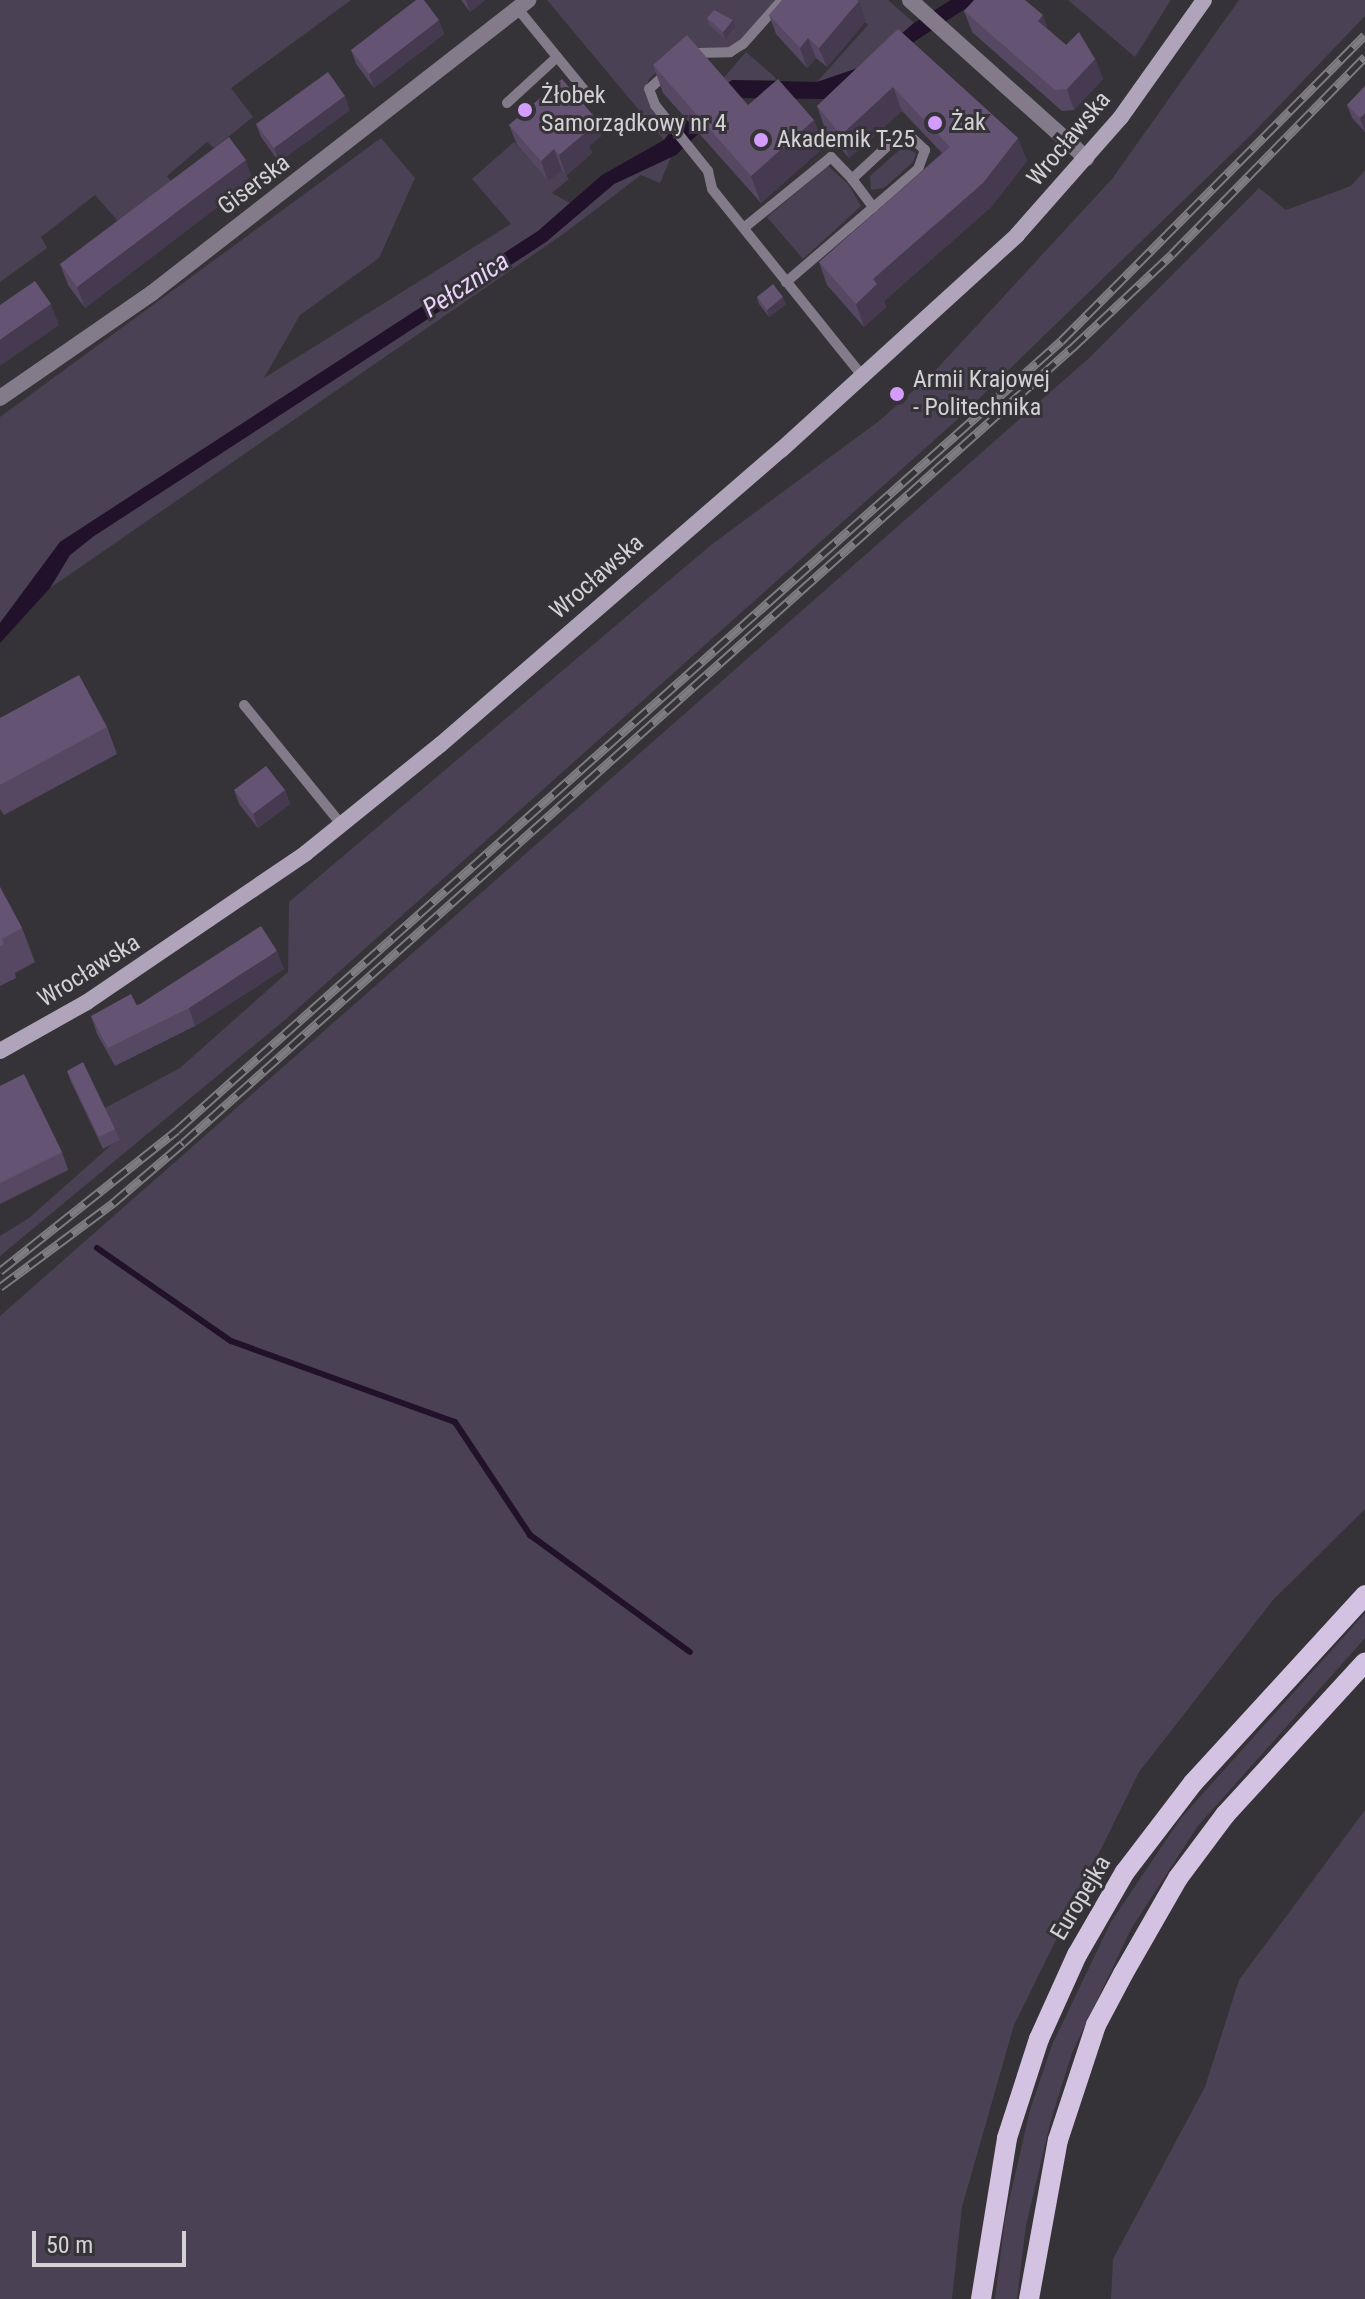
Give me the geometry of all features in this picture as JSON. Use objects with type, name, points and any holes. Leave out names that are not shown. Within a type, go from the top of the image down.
[{"type":"main road","name":"Wrocławska","points":[[0,1051],[163,953],[342,825],[864,378],[994,258],[1086,158],[1161,63],[1204,0]]},
{"type":"main road","name":"Europejka","points":[[981,2299],[1007,2138],[1039,2039],[1077,1955],[1125,1872],[1193,1783],[1365,1595]]},
{"type":"main road","points":[[1029,2299],[1058,2140],[1096,2025],[1178,1878],[1225,1815],[1365,1662]]},
{"type":"street","name":"Giserska","points":[[0,398],[152,293],[523,4]]},
{"type":"street","points":[[915,5],[1086,158]]},
{"type":"lane","points":[[782,0],[743,44],[730,52],[690,53],[649,89],[668,125],[708,171],[712,189],[864,378]]},
{"type":"lane","points":[[523,4],[557,57],[586,92]]},
{"type":"lane","points":[[507,103],[557,57]]},
{"type":"lane","points":[[786,282],[918,169],[925,150],[912,138],[893,141],[852,179]]},
{"type":"lane","points":[[745,227],[831,157],[874,208]]},
{"type":"lane","points":[[244,705],[342,825]]},
{"type":"shaded area","points":[[0,0],[351,0],[231,88],[253,117],[214,148],[207,142],[167,176],[175,187],[124,228],[95,195],[41,237],[47,248],[0,282]]},
{"type":"shaded area","points":[[547,0],[776,0],[739,41],[726,48],[684,47],[649,79],[644,92],[668,133],[664,140]]},
{"type":"shaded area","points":[[841,0],[888,0],[914,23],[864,66],[817,82],[868,25]]},
{"type":"shaded area","points":[[1068,0],[1171,0],[1135,57]]},
{"type":"shaded area","points":[[1239,0],[1365,0],[1365,16],[1252,134],[959,418],[286,1019],[0,1256],[0,1236],[29,1218],[117,1140],[105,1108],[180,1068],[288,972],[289,902],[711,545],[879,421],[933,373],[1112,179]]},
{"type":"shaded area","points":[[746,52],[775,80],[732,80],[725,86],[721,81]]},
{"type":"shaded area","points":[[381,138],[415,178],[379,258],[300,315],[264,378],[511,224],[472,179],[514,142],[548,181],[562,170],[569,179],[552,193],[570,203],[538,231],[60,542],[0,623],[0,417]]},
{"type":"shaded area","points":[[903,147],[916,153],[913,162],[884,188],[871,190],[870,176]]},
{"type":"shaded area","points":[[671,157],[660,183],[641,175],[566,232],[50,588],[70,555],[94,536],[546,242],[614,184]]},
{"type":"shaded area","points":[[828,166],[848,184],[861,206],[803,259],[767,217]]},
{"type":"shaded area","points":[[1365,170],[1365,1509],[1273,1600],[1139,1772],[1014,2025],[962,2207],[952,2299],[0,2299],[0,1316],[1088,359],[1259,188],[1286,210],[1351,186]]},
{"type":"shaded area","points":[[1365,1613],[1365,1638],[1197,1827],[1131,1929],[1072,2053],[1051,2120],[1026,2225],[1017,2299],[995,2299],[1005,2219],[1030,2110],[1052,2045],[1111,1922],[1181,1818]]},
{"type":"shaded area","points":[[1365,1810],[1365,2299],[1111,2299],[1113,2259],[1205,2087],[1239,1980]]},
{"type":"water","name":"Pełcznica","points":[[951,0],[979,0],[825,99],[736,98],[676,155],[614,184],[546,242],[94,536],[70,555],[50,588],[0,643],[0,623],[60,542],[538,231],[602,175],[664,140],[683,117],[732,80],[817,82],[864,66],[914,23]]},
{"type":"building","points":[[416,0],[424,0],[439,20],[369,74],[351,50]]},
{"type":"building","points":[[782,0],[859,1],[819,48],[808,38],[800,48],[769,15]]},
{"type":"building","points":[[974,0],[1025,0],[1043,15],[1038,21],[1066,45],[1079,32],[1095,59],[1067,89],[1055,90],[964,11]]},
{"type":"building","points":[[714,10],[733,20],[723,32],[707,18]]},
{"type":"building","points":[[898,29],[1018,138],[983,183],[873,279],[877,284],[856,304],[819,262],[950,147],[893,87],[841,135],[817,106]]},
{"type":"building","points":[[687,35],[748,105],[778,79],[814,120],[751,176],[653,65]]},
{"type":"building","points":[[328,72],[345,96],[274,148],[256,124]]},
{"type":"building","points":[[562,79],[593,115],[580,127],[585,133],[559,155],[554,149],[541,161],[509,125]]},
{"type":"building","points":[[1365,86],[1365,113],[1360,118],[1347,105]]},
{"type":"building","points":[[229,137],[246,160],[77,287],[60,264]]},
{"type":"building","points":[[35,281],[51,304],[0,340],[0,305]]},
{"type":"building","points":[[773,284],[783,297],[767,310],[757,297]]},
{"type":"building","points":[[79,675],[107,727],[0,785],[0,718]]},
{"type":"building","points":[[266,766],[285,790],[253,814],[234,790]]},
{"type":"building","points":[[0,887],[22,928],[2,939],[4,944],[0,946]]},
{"type":"building","points":[[261,926],[277,951],[189,1008],[108,1048],[91,1016],[131,994],[137,1006]]},
{"type":"building","points":[[83,1062],[115,1129],[99,1137],[67,1071]]},
{"type":"building","points":[[24,1074],[62,1152],[0,1183],[0,1086]]},
{"type":"waterway","points":[[97,1248],[231,1341],[455,1422],[530,1535],[690,1652]]},
{"type":"railway","points":[[0,1271],[177,1130],[1061,341],[1365,35]]},
{"type":"railway","points":[[0,1287],[113,1203],[183,1143],[1072,348],[1172,254],[1365,57]]},
{"type":"place","name":"Żłobek Samorządkowy nr 4","points":[[525,110]]},
{"type":"place","name":"Żak","points":[[935,123]]},
{"type":"place","name":"Akademik T-25","points":[[761,140]]},
{"type":"place","name":"Armii Krajowej - Politechnika","points":[[897,394]]}]
